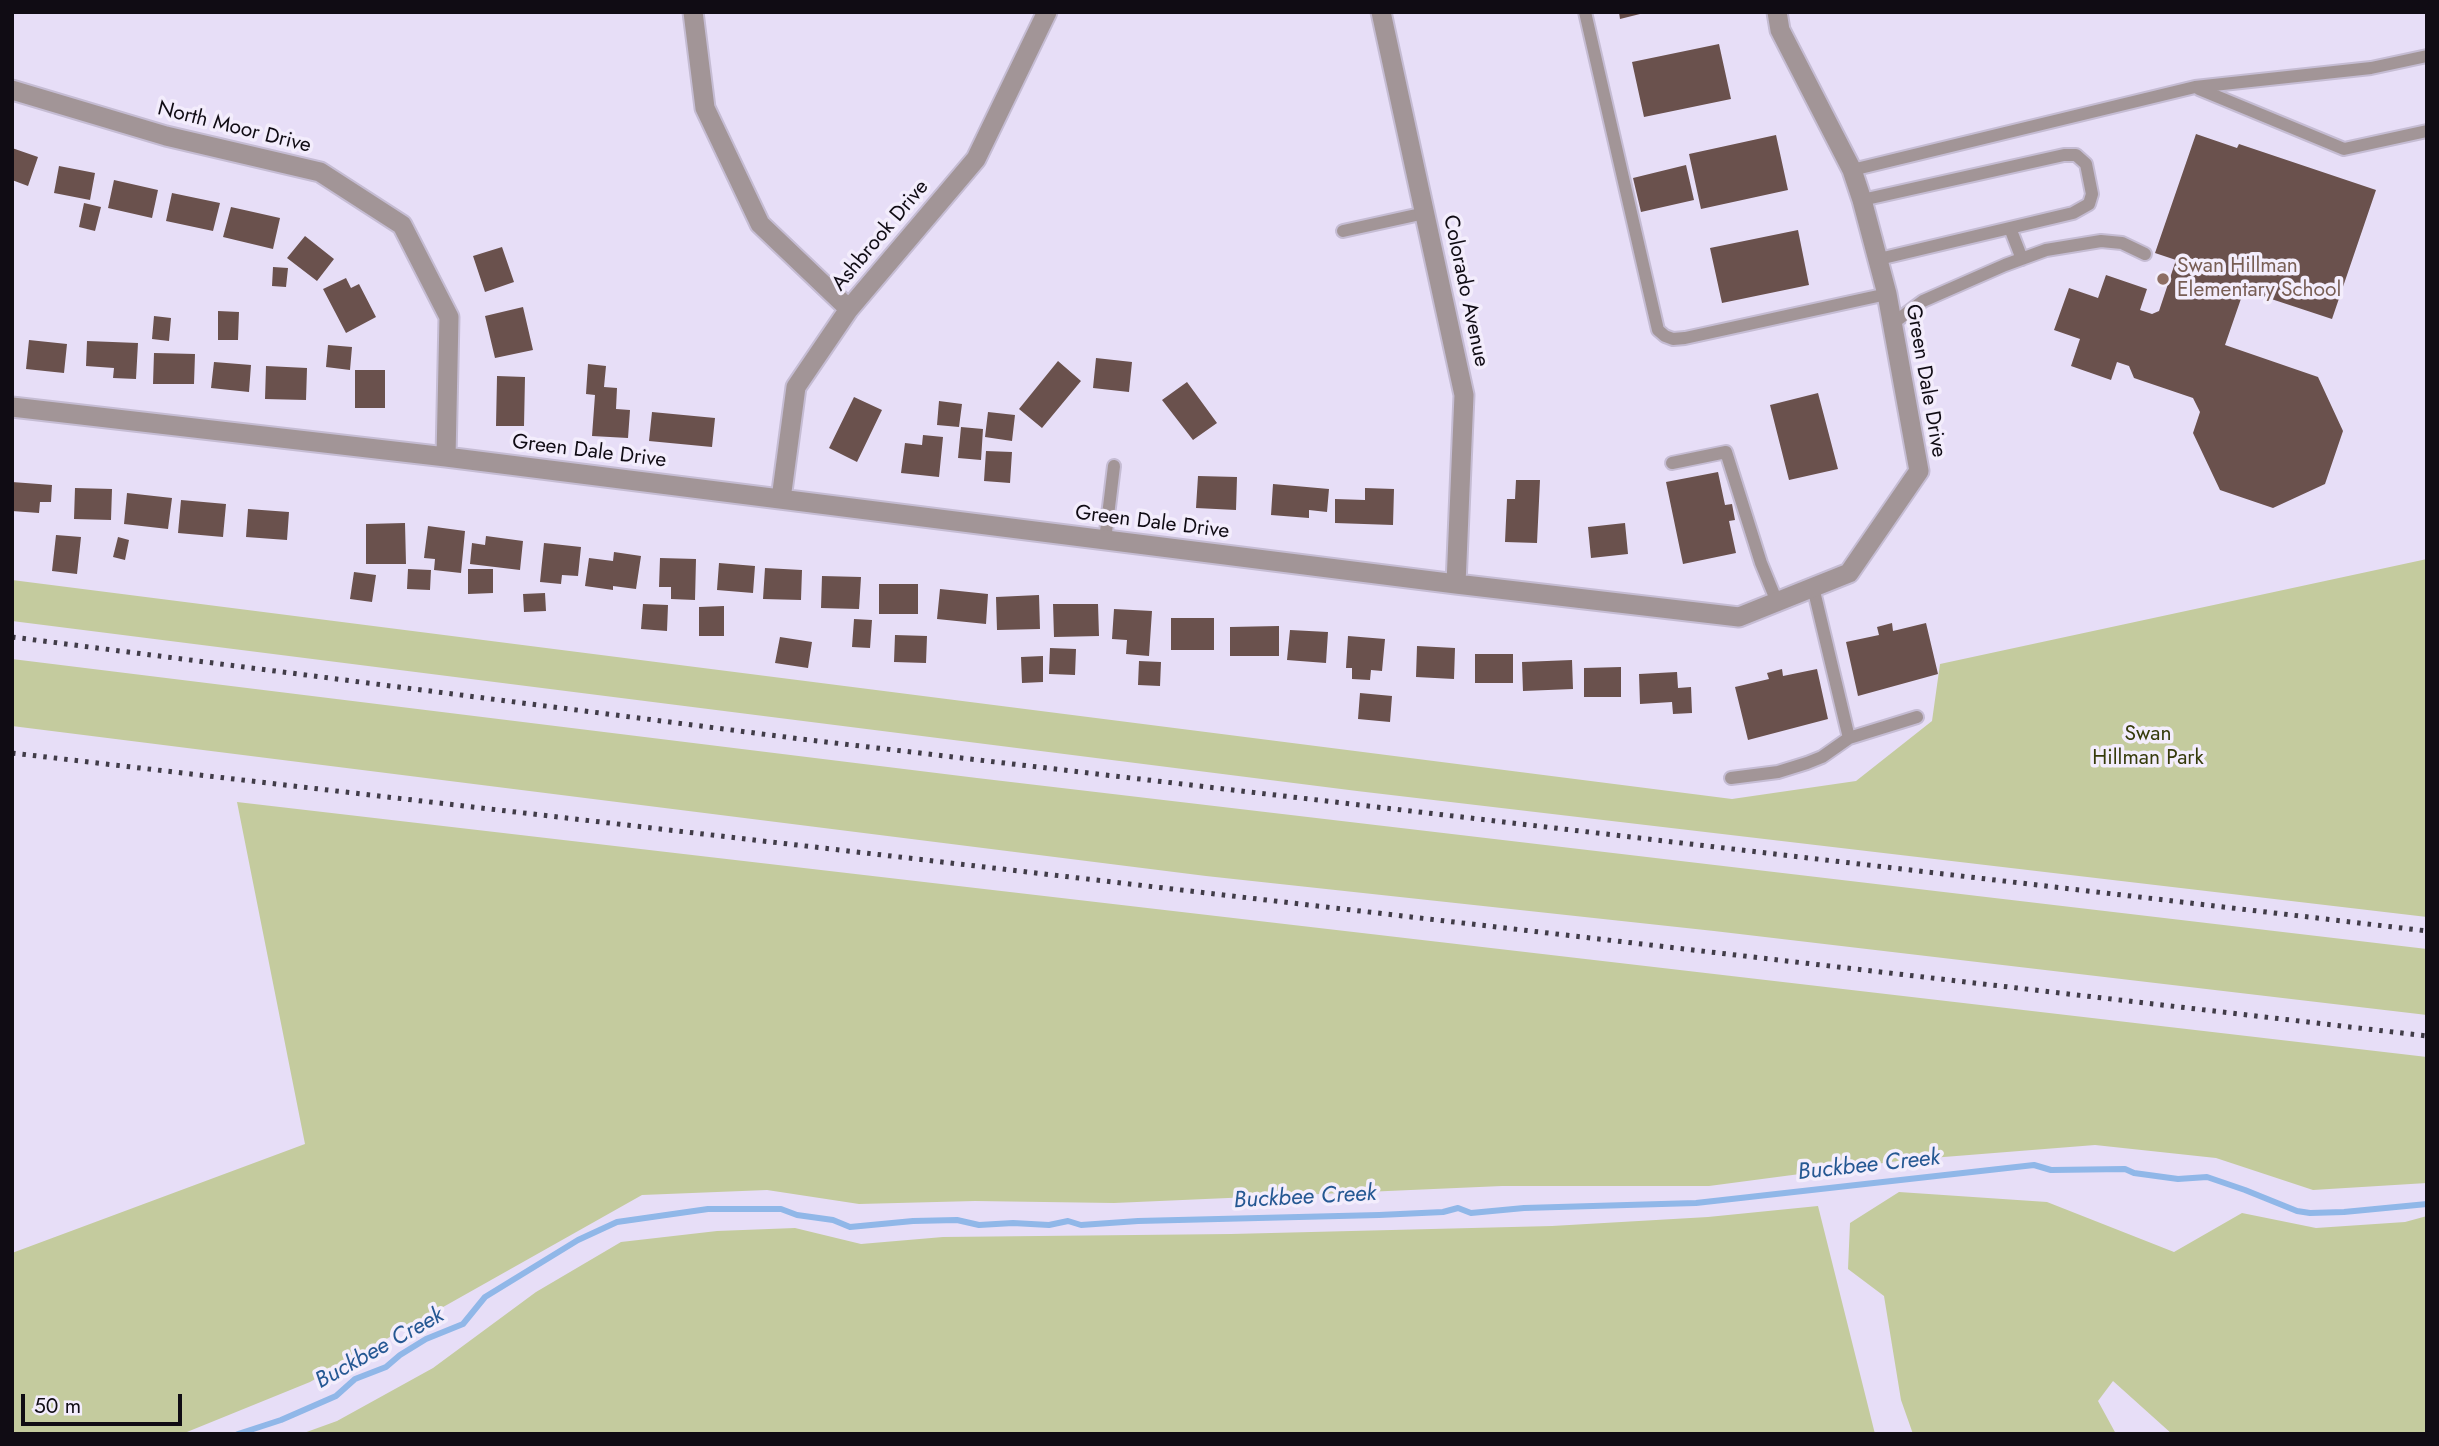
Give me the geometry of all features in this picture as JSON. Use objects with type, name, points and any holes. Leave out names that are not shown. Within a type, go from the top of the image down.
[{"type":"street","points":[[692,12],[705,108],[760,224],[849,309]]},
{"type":"street","name":"Ashbrook Drive","points":[[781,499],[796,387],[849,309],[976,159],[1047,12]]},
{"type":"street","name":"Colorado Avenue","points":[[1381,12],[1464,395],[1456,584]]},
{"type":"street","name":"Green Dale Drive","points":[[12,407],[446,457],[1739,617],[1849,573],[1919,471],[1887,294],[1863,200],[1852,170],[1780,30],[1777,12]]},
{"type":"street","name":"North Moor Drive","points":[[12,90],[166,136],[320,172],[402,225],[449,317],[446,457]]},
{"type":"lane","points":[[1585,12],[1658,330],[1673,339],[1685,338],[1887,294]]},
{"type":"lane","points":[[1852,170],[2195,88],[2371,68],[2427,56]]},
{"type":"lane","points":[[2195,88],[2344,149],[2427,131]]},
{"type":"lane","points":[[1863,200],[2064,155],[2076,155],[2086,164],[2092,194],[2089,204],[2073,213],[1879,259]]},
{"type":"lane","points":[[1343,231],[1424,213]]},
{"type":"lane","points":[[2010,228],[2022,259]]},
{"type":"lane","points":[[1892,324],[1923,301],[2046,250],[2101,241],[2122,243],[2145,254]]},
{"type":"lane","points":[[1672,463],[1726,452],[1761,563],[1777,602]]},
{"type":"lane","points":[[1105,540],[1114,466]]},
{"type":"lane","points":[[1813,587],[1849,738]]},
{"type":"lane","points":[[1731,778],[1778,772],[1807,763],[1822,757],[1849,738],[1917,717]]},
{"type":"green space","name":"Swan Hillman Park","points":[[2427,559],[2427,917],[1357,791],[12,621],[12,580],[1732,799],[1856,781],[1932,721],[1940,664]]},
{"type":"green space","points":[[12,659],[977,778],[2427,949],[2427,1015],[1714,931],[1206,876],[12,726]]},
{"type":"green space","points":[[237,802],[2427,1057],[2427,1183],[2313,1190],[2216,1158],[2095,1145],[1906,1160],[1709,1186],[1502,1186],[1114,1203],[975,1201],[859,1204],[767,1190],[642,1195],[310,1382],[182,1434],[12,1434],[12,1253],[305,1144]]},
{"type":"green space","points":[[1899,1192],[2047,1202],[2174,1252],[2242,1213],[2316,1228],[2405,1222],[2427,1216],[2427,1434],[2172,1434],[2113,1381],[2098,1401],[2116,1434],[1913,1434],[1901,1400],[1884,1296],[1848,1269],[1850,1223]]},
{"type":"green space","points":[[1818,1206],[1875,1434],[301,1434],[337,1421],[433,1368],[536,1292],[621,1242],[717,1231],[795,1228],[861,1244],[943,1237],[1231,1234],[1552,1226],[1708,1217]]},
{"type":"building","points":[[1619,12],[1644,12],[1644,13],[1620,19]]},
{"type":"building","points":[[1719,44],[1731,99],[1644,117],[1632,62]]},
{"type":"building","points":[[2196,134],[2237,148],[2239,144],[2376,190],[2332,319],[2244,290],[2225,345],[2318,377],[2343,431],[2325,484],[2273,508],[2220,490],[2193,433],[2200,412],[2193,398],[2134,378],[2129,366],[2117,362],[2111,380],[2071,366],[2080,339],[2054,330],[2069,288],[2098,298],[2106,275],[2147,289],[2140,310],[2152,314],[2159,311],[2176,260],[2155,253]]},
{"type":"building","points":[[1776,135],[1788,190],[1701,209],[1689,154]]},
{"type":"building","points":[[12,148],[38,157],[28,186],[12,180]]},
{"type":"building","points":[[1686,165],[1694,200],[1641,212],[1633,178]]},
{"type":"building","points":[[59,166],[95,173],[90,200],[54,193]]},
{"type":"building","points":[[114,180],[158,190],[152,218],[108,208]]},
{"type":"building","points":[[172,193],[220,203],[213,231],[166,221]]},
{"type":"building","points":[[84,203],[101,207],[95,231],[79,227]]},
{"type":"building","points":[[231,207],[280,218],[273,249],[223,237]]},
{"type":"building","points":[[1798,230],[1809,285],[1722,303],[1710,248]]},
{"type":"building","points":[[305,236],[334,259],[317,281],[287,258]]},
{"type":"building","points":[[502,247],[514,282],[485,292],[473,256]]},
{"type":"building","points":[[273,267],[288,268],[286,287],[272,286]]},
{"type":"building","points":[[346,278],[351,288],[359,284],[376,317],[346,333],[323,289]]},
{"type":"building","points":[[523,307],[533,350],[495,358],[485,316]]},
{"type":"building","points":[[218,311],[239,312],[238,340],[218,340]]},
{"type":"building","points":[[154,316],[171,318],[169,341],[152,339]]},
{"type":"building","points":[[29,340],[67,344],[64,373],[26,369]]},
{"type":"building","points":[[87,341],[138,343],[136,379],[113,378],[114,368],[86,366]]},
{"type":"building","points":[[328,345],[352,347],[350,370],[326,367]]},
{"type":"building","points":[[154,353],[195,354],[194,384],[153,384]]},
{"type":"building","points":[[1096,358],[1132,362],[1129,392],[1093,388]]},
{"type":"building","points":[[1058,361],[1081,381],[1042,428],[1019,409]]},
{"type":"building","points":[[214,362],[251,365],[249,392],[211,388]]},
{"type":"building","points":[[588,364],[606,366],[604,387],[617,388],[616,409],[630,410],[628,438],[592,436],[595,395],[586,394]]},
{"type":"building","points":[[266,366],[307,368],[306,400],[265,399]]},
{"type":"building","points":[[355,370],[385,370],[385,408],[355,408]]},
{"type":"building","points":[[497,376],[525,377],[524,426],[496,426]]},
{"type":"building","points":[[1187,382],[1217,423],[1193,440],[1162,400]]},
{"type":"building","points":[[1818,393],[1838,469],[1789,480],[1770,405]]},
{"type":"building","points":[[854,397],[882,410],[857,462],[829,448]]},
{"type":"building","points":[[939,401],[962,404],[959,427],[937,425]]},
{"type":"building","points":[[652,412],[715,418],[712,447],[649,441]]},
{"type":"building","points":[[988,412],[1015,415],[1012,441],[985,437]]},
{"type":"building","points":[[961,427],[983,429],[981,460],[958,458]]},
{"type":"building","points":[[923,435],[943,437],[939,477],[901,473],[905,443],[922,445]]},
{"type":"building","points":[[986,451],[1012,452],[1010,483],[984,481]]},
{"type":"building","points":[[1718,472],[1725,505],[1732,504],[1735,520],[1729,521],[1736,553],[1683,564],[1666,482]]},
{"type":"building","points":[[1198,476],[1237,477],[1236,510],[1196,508]]},
{"type":"building","points":[[1516,480],[1540,480],[1537,543],[1505,542],[1507,499],[1515,499]]},
{"type":"building","points":[[12,482],[52,485],[51,502],[40,502],[39,513],[12,511]]},
{"type":"building","points":[[1273,484],[1329,489],[1327,512],[1309,510],[1309,518],[1271,515]]},
{"type":"building","points":[[75,488],[112,489],[111,520],[74,519]]},
{"type":"building","points":[[1365,488],[1394,489],[1393,525],[1335,523],[1335,499],[1365,500]]},
{"type":"building","points":[[127,493],[172,498],[168,529],[124,524]]},
{"type":"building","points":[[181,500],[226,504],[223,537],[178,533]]},
{"type":"building","points":[[248,509],[289,512],[287,540],[246,537]]},
{"type":"building","points":[[405,523],[406,564],[366,564],[366,524]]},
{"type":"building","points":[[1625,523],[1628,554],[1591,558],[1588,527]]},
{"type":"building","points":[[428,526],[465,531],[461,573],[434,570],[435,559],[424,558]]},
{"type":"building","points":[[56,535],[81,537],[77,574],[52,571]]},
{"type":"building","points":[[486,536],[523,541],[520,570],[470,564],[472,543],[485,545]]},
{"type":"building","points":[[118,537],[129,540],[125,560],[113,557]]},
{"type":"building","points":[[544,543],[581,547],[578,576],[562,575],[561,584],[540,582]]},
{"type":"building","points":[[614,552],[641,556],[636,589],[613,586],[613,590],[585,586],[589,558],[613,561]]},
{"type":"building","points":[[660,558],[696,559],[695,600],[671,599],[671,587],[659,587]]},
{"type":"building","points":[[719,563],[755,566],[753,593],[717,590]]},
{"type":"building","points":[[765,568],[802,570],[801,600],[763,599]]},
{"type":"building","points":[[408,569],[431,570],[430,590],[407,589]]},
{"type":"building","points":[[468,569],[493,569],[493,593],[468,594]]},
{"type":"building","points":[[354,572],[376,575],[372,602],[350,599]]},
{"type":"building","points":[[822,576],[861,577],[859,609],[821,608]]},
{"type":"building","points":[[879,584],[918,584],[918,614],[879,614]]},
{"type":"building","points":[[940,589],[988,594],[986,624],[937,619]]},
{"type":"building","points":[[545,593],[546,611],[524,612],[523,594]]},
{"type":"building","points":[[1039,595],[1040,629],[997,630],[996,597]]},
{"type":"building","points":[[643,604],[668,605],[667,631],[641,629]]},
{"type":"building","points":[[1053,604],[1098,604],[1099,636],[1054,637]]},
{"type":"building","points":[[724,606],[724,636],[699,636],[699,607]]},
{"type":"building","points":[[1114,609],[1152,611],[1149,656],[1126,654],[1127,640],[1112,639]]},
{"type":"building","points":[[1171,618],[1214,618],[1214,650],[1171,650]]},
{"type":"building","points":[[854,619],[872,620],[870,648],[852,647]]},
{"type":"building","points":[[1892,623],[1893,631],[1926,623],[1938,674],[1858,696],[1846,642],[1879,635],[1877,627]]},
{"type":"building","points":[[1279,626],[1279,656],[1230,656],[1230,627]]},
{"type":"building","points":[[1290,630],[1328,632],[1326,663],[1287,660]]},
{"type":"building","points":[[895,635],[927,636],[926,663],[894,662]]},
{"type":"building","points":[[1348,636],[1385,639],[1382,671],[1371,670],[1370,680],[1352,679],[1352,668],[1346,668]]},
{"type":"building","points":[[780,637],[812,642],[808,668],[775,663]]},
{"type":"building","points":[[1417,646],[1455,648],[1454,679],[1416,677]]},
{"type":"building","points":[[1050,648],[1076,649],[1075,675],[1049,674]]},
{"type":"building","points":[[1475,654],[1513,654],[1513,683],[1475,683]]},
{"type":"building","points":[[1043,656],[1043,682],[1022,683],[1021,657]]},
{"type":"building","points":[[1572,660],[1573,689],[1523,691],[1522,662]]},
{"type":"building","points":[[1139,661],[1161,662],[1160,686],[1138,685]]},
{"type":"building","points":[[1621,667],[1621,697],[1584,697],[1584,668]]},
{"type":"building","points":[[1782,669],[1783,676],[1817,669],[1828,719],[1748,740],[1735,687],[1769,679],[1767,673]]},
{"type":"building","points":[[1677,672],[1678,688],[1691,687],[1692,713],[1673,714],[1672,702],[1640,704],[1639,674]]},
{"type":"building","points":[[1360,693],[1392,696],[1390,722],[1358,719]]},
{"type":"waterway","name":"Buckbee Creek","points":[[238,1434],[281,1420],[336,1396],[355,1379],[386,1367],[426,1339],[463,1324],[485,1297],[578,1240],[617,1222],[708,1209],[781,1209],[797,1215],[833,1220],[850,1227],[957,1220],[979,1225],[1049,1225],[1068,1221],[1081,1225],[1379,1215],[1443,1212],[1458,1208],[1471,1213],[1524,1208],[1696,1203],[2034,1165],[2051,1170],[2125,1169],[2134,1173],[2178,1179],[2207,1177],[2297,1211],[2310,1213],[2427,1204]]},
{"type":"railway","points":[[12,637],[801,739],[2427,931]]},
{"type":"railway","points":[[12,753],[2427,1036]]},
{"type":"place","name":"Swan Hillman Elementary School","points":[[2163,279]]}]
